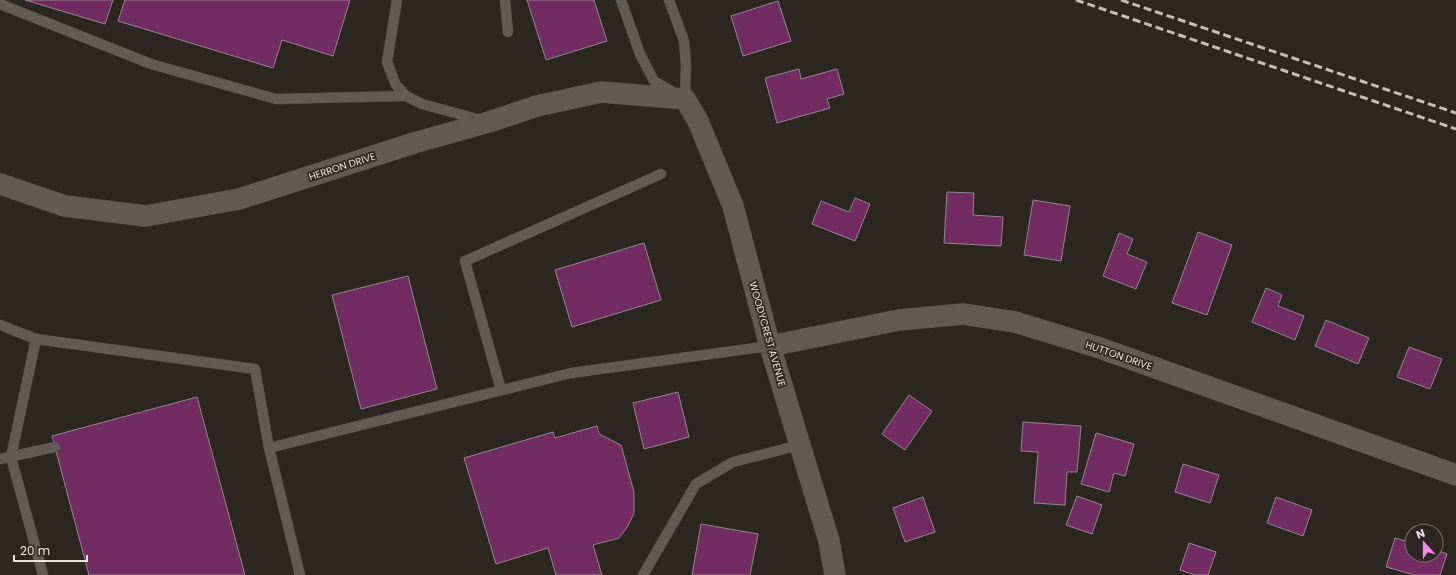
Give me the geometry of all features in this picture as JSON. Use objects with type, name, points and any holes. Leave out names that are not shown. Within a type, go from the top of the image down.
[{"type":"street","name":"HERRON DRIVE","points":[[0,184],[65,206],[146,216],[239,198],[537,106],[601,92],[685,99]]},
{"type":"street","name":"WOODYCREST AVENUE","points":[[685,99],[698,121],[733,206],[770,346],[829,541],[835,575]]},
{"type":"street","name":"HUTTON DRIVE","points":[[770,346],[899,320],[927,317],[963,314],[1015,322],[1097,347],[1456,475]]},
{"type":"lane","points":[[397,0],[386,62],[396,85],[406,96],[422,104],[489,122]]},
{"type":"lane","points":[[505,0],[508,32]]},
{"type":"lane","points":[[621,0],[640,54],[654,81],[685,99],[686,64],[684,41],[669,0]]},
{"type":"lane","points":[[0,4],[151,64],[276,99],[406,96]]},
{"type":"lane","points":[[501,390],[465,260],[661,174]]},
{"type":"lane","points":[[0,325],[36,339],[255,369],[269,448],[300,575]]},
{"type":"lane","points":[[36,339],[11,457],[43,575]]},
{"type":"lane","points":[[269,448],[570,373],[770,346]]},
{"type":"lane","points":[[643,575],[696,484],[733,462],[800,445]]},
{"type":"lane","points":[[0,459],[55,447]]},
{"type":"lane","points":[[0,453],[11,457]]},
{"type":"building","points":[[25,0],[113,0],[105,24]]},
{"type":"building","points":[[125,0],[350,0],[333,56],[282,40],[273,68],[118,21]]},
{"type":"building","points":[[527,0],[594,0],[607,41],[546,60]]},
{"type":"building","points":[[778,1],[791,41],[743,56],[731,16]]},
{"type":"building","points":[[799,69],[801,79],[837,69],[844,94],[827,99],[830,108],[777,123],[765,78]]},
{"type":"building","points":[[947,192],[974,193],[973,215],[1003,217],[1001,246],[944,243]]},
{"type":"building","points":[[855,198],[870,204],[855,241],[812,224],[821,201],[849,212]]},
{"type":"building","points":[[1033,200],[1070,206],[1061,261],[1024,255]]},
{"type":"building","points":[[1198,232],[1232,245],[1207,315],[1172,303]]},
{"type":"building","points":[[1119,233],[1133,239],[1127,254],[1147,262],[1136,289],[1103,276]]},
{"type":"building","points":[[644,243],[661,300],[572,327],[555,270]]},
{"type":"building","points":[[408,276],[437,389],[361,409],[332,295]]},
{"type":"building","points":[[1266,288],[1282,295],[1278,306],[1304,316],[1295,340],[1252,322]]},
{"type":"building","points":[[1326,320],[1369,338],[1358,364],[1315,346]]},
{"type":"building","points":[[1409,347],[1442,359],[1430,389],[1397,377]]},
{"type":"building","points":[[678,392],[689,437],[644,449],[633,403]]},
{"type":"building","points":[[909,395],[932,411],[905,450],[882,434]]},
{"type":"building","points":[[197,397],[245,575],[89,575],[52,436]]},
{"type":"building","points":[[1023,422],[1081,426],[1077,472],[1067,472],[1065,505],[1034,503],[1038,452],[1021,451]]},
{"type":"building","points":[[597,426],[599,434],[621,445],[634,492],[634,513],[628,526],[619,538],[593,545],[602,575],[556,575],[548,548],[496,564],[464,458],[553,432],[555,438]]},
{"type":"building","points":[[1096,433],[1134,444],[1125,476],[1114,473],[1109,492],[1081,484]]},
{"type":"building","points":[[1183,464],[1219,475],[1210,503],[1175,492]]},
{"type":"building","points":[[1077,496],[1102,505],[1092,534],[1066,525]]},
{"type":"building","points":[[923,497],[935,532],[905,542],[893,508]]},
{"type":"building","points":[[1276,497],[1312,510],[1303,536],[1267,523]]},
{"type":"building","points":[[701,524],[758,534],[750,575],[692,575]]},
{"type":"building","points":[[1395,538],[1404,541],[1404,563],[1444,563],[1440,575],[1415,575],[1386,567]]},
{"type":"building","points":[[1189,543],[1216,552],[1208,575],[1195,575],[1180,570]]},
{"type":"building","points":[[1444,553],[1447,554],[1444,563]]},
{"type":"railway","points":[[1076,0],[1456,129]]},
{"type":"railway","points":[[1121,0],[1456,113]]}]
